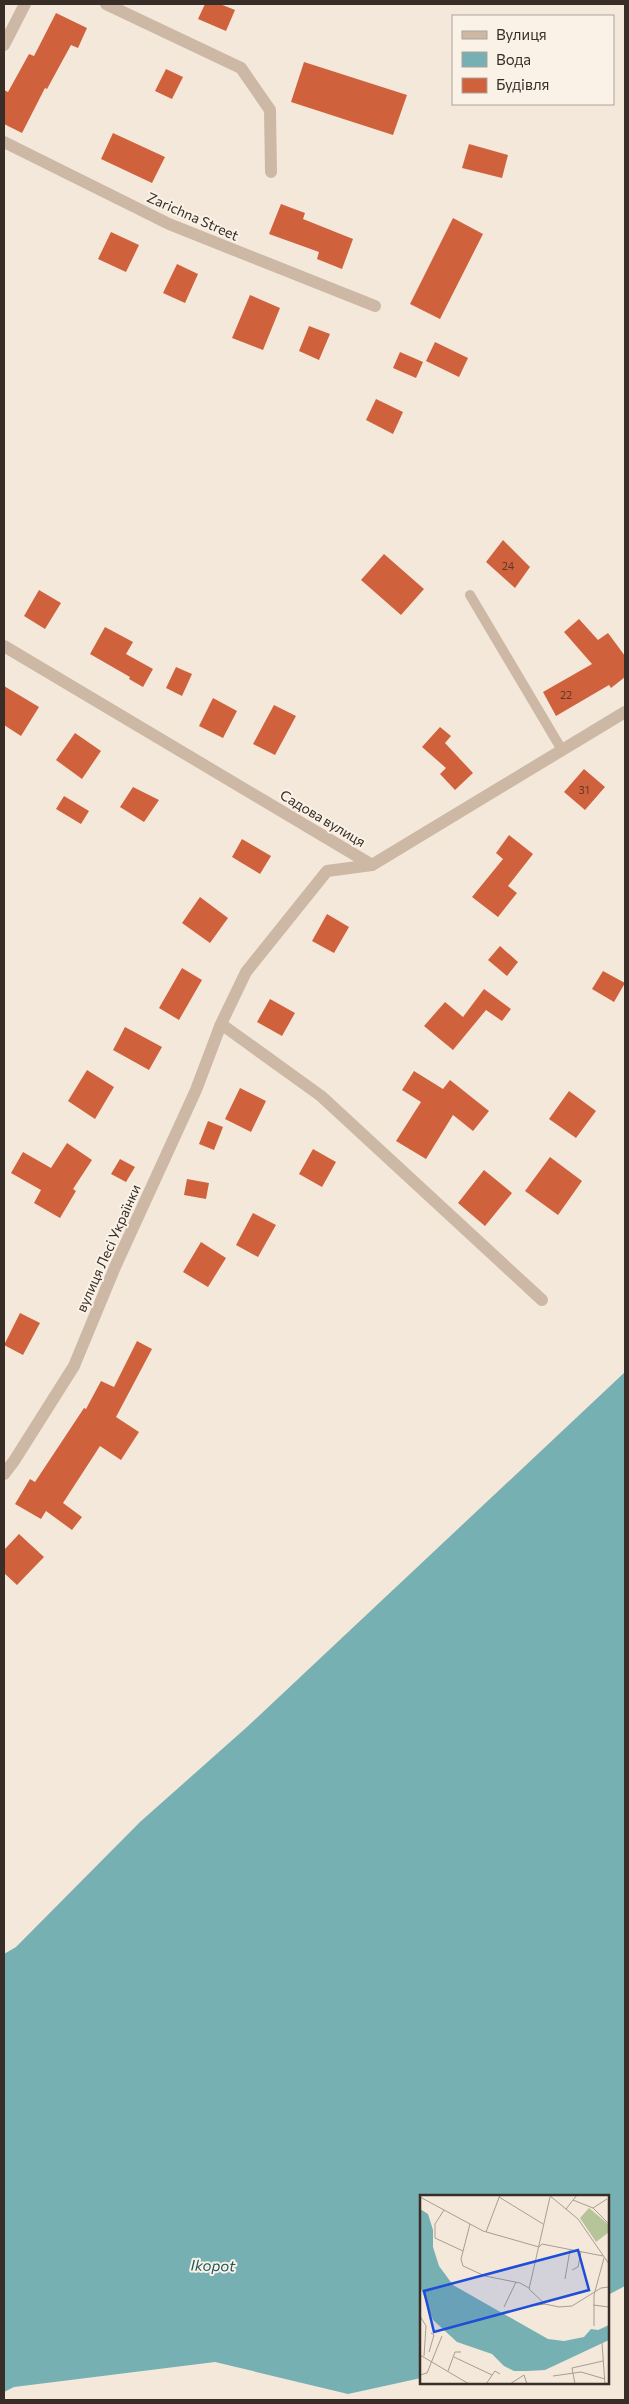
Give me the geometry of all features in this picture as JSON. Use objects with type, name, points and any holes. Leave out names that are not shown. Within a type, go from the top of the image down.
[{"type":"street","points":[[4,45],[25,4]]},
{"type":"street","points":[[106,4],[241,68],[270,110],[271,172]]},
{"type":"street","name":"Zarichna Street","points":[[4,142],[169,224],[374,306]]},
{"type":"street","name":"Садова вулиця","points":[[4,646],[372,865],[625,712]]},
{"type":"street","name":"вулиця Лесі Українки","points":[[4,1474],[74,1366],[115,1267],[196,1090],[221,1024],[246,972],[327,871],[372,865]]},
{"type":"street","points":[[221,1024],[321,1096],[542,1300]]},
{"type":"lane","points":[[470,594],[562,750]]},
{"type":"water","name":"Ikopot","points":[[625,1372],[625,2286],[609,2294],[609,2195],[420,2195],[420,2378],[348,2394],[215,2362],[14,2387],[4,2392],[4,1954],[16,1947],[140,1822],[247,1727]]},
{"type":"building","points":[[205,4],[220,4],[235,10],[226,31],[198,19]]},
{"type":"building","points":[[56,13],[87,28],[78,48],[71,45],[47,89],[45,88],[22,133],[4,124],[4,90],[8,92],[29,54],[34,56]]},
{"type":"building","points":[[304,62],[407,95],[393,135],[291,102]]},
{"type":"building","points":[[166,69],[183,77],[172,99],[155,91]]},
{"type":"building","points":[[113,133],[165,157],[152,183],[101,159]]},
{"type":"building","points":[[469,144],[508,155],[502,178],[462,168]]},
{"type":"building","points":[[281,204],[305,213],[303,219],[353,239],[342,269],[317,259],[319,252],[269,234]]},
{"type":"building","points":[[453,218],[483,234],[440,319],[410,304]]},
{"type":"building","points":[[111,232],[139,245],[126,272],[98,259]]},
{"type":"building","points":[[177,264],[198,274],[185,303],[163,293]]},
{"type":"building","points":[[250,295],[280,308],[263,350],[232,338]]},
{"type":"building","points":[[309,326],[330,334],[319,360],[299,351]]},
{"type":"building","points":[[435,342],[468,358],[459,377],[426,361]]},
{"type":"building","points":[[400,352],[423,362],[416,378],[393,368]]},
{"type":"building","points":[[376,399],[403,412],[393,434],[366,420]]},
{"type":"building","points":[[503,540],[530,567],[515,588],[486,562]]},
{"type":"building","points":[[384,554],[424,589],[401,615],[361,580]]},
{"type":"building","points":[[39,590],[61,603],[45,629],[24,616]]},
{"type":"building","points":[[579,619],[598,640],[608,633],[625,656],[625,677],[611,688],[609,685],[556,716],[543,692],[592,664],[564,632]]},
{"type":"building","points":[[105,627],[133,642],[126,654],[153,669],[143,687],[129,679],[130,677],[90,654]]},
{"type":"building","points":[[176,667],[192,674],[182,696],[166,688]]},
{"type":"building","points":[[4,686],[39,707],[21,736],[4,725]]},
{"type":"building","points":[[213,698],[237,711],[223,738],[199,726]]},
{"type":"building","points":[[274,705],[296,716],[275,755],[253,744]]},
{"type":"building","points":[[440,727],[451,736],[445,743],[473,773],[455,790],[440,774],[446,768],[422,747]]},
{"type":"building","points":[[75,733],[101,751],[82,779],[56,760]]},
{"type":"building","points":[[584,769],[605,787],[585,810],[564,792]]},
{"type":"building","points":[[133,787],[159,800],[144,822],[120,807]]},
{"type":"building","points":[[64,796],[89,811],[81,824],[56,809]]},
{"type":"building","points":[[509,835],[533,854],[508,886],[517,893],[498,917],[472,897],[503,859],[496,853]]},
{"type":"building","points":[[242,839],[271,856],[260,874],[232,857]]},
{"type":"building","points":[[200,897],[228,918],[210,943],[182,923]]},
{"type":"building","points":[[327,914],[349,927],[334,953],[312,941]]},
{"type":"building","points":[[500,946],[518,962],[507,976],[488,960]]},
{"type":"building","points":[[182,968],[202,980],[179,1020],[159,1008]]},
{"type":"building","points":[[603,971],[625,983],[614,1002],[592,989]]},
{"type":"building","points":[[484,989],[511,1009],[502,1021],[486,1010],[453,1050],[424,1026],[445,1002],[463,1017]]},
{"type":"building","points":[[270,999],[295,1013],[282,1036],[257,1022]]},
{"type":"building","points":[[125,1027],[162,1047],[149,1070],[113,1050]]},
{"type":"building","points":[[87,1070],[114,1087],[95,1119],[68,1101]]},
{"type":"building","points":[[414,1071],[443,1089],[450,1080],[489,1111],[473,1131],[453,1115],[426,1159],[396,1141],[421,1102],[402,1090]]},
{"type":"building","points":[[240,1088],[266,1101],[251,1132],[225,1119]]},
{"type":"building","points":[[569,1091],[596,1111],[576,1138],[549,1119]]},
{"type":"building","points":[[208,1121],[223,1127],[214,1150],[199,1144]]},
{"type":"building","points":[[67,1143],[92,1160],[73,1189],[76,1191],[60,1218],[34,1203],[41,1190],[11,1173],[23,1152],[51,1168]]},
{"type":"building","points":[[313,1149],[336,1162],[322,1187],[299,1174]]},
{"type":"building","points":[[550,1157],[582,1181],[558,1215],[525,1191]]},
{"type":"building","points":[[120,1159],[135,1167],[126,1182],[111,1174]]},
{"type":"building","points":[[484,1170],[512,1193],[485,1226],[458,1203]]},
{"type":"building","points":[[187,1179],[209,1183],[206,1199],[184,1195]]},
{"type":"building","points":[[253,1213],[276,1225],[258,1257],[236,1245]]},
{"type":"building","points":[[201,1242],[226,1258],[208,1287],[183,1272]]},
{"type":"building","points":[[20,1313],[40,1323],[23,1355],[4,1345]]},
{"type":"building","points":[[137,1341],[152,1349],[116,1417],[139,1432],[121,1460],[100,1446],[63,1503],[82,1517],[72,1530],[46,1511],[41,1519],[15,1504],[30,1479],[35,1482],[84,1408],[86,1409],[101,1381],[114,1387]]},
{"type":"building","points":[[19,1534],[44,1557],[17,1585],[4,1573],[4,1550]]}]
